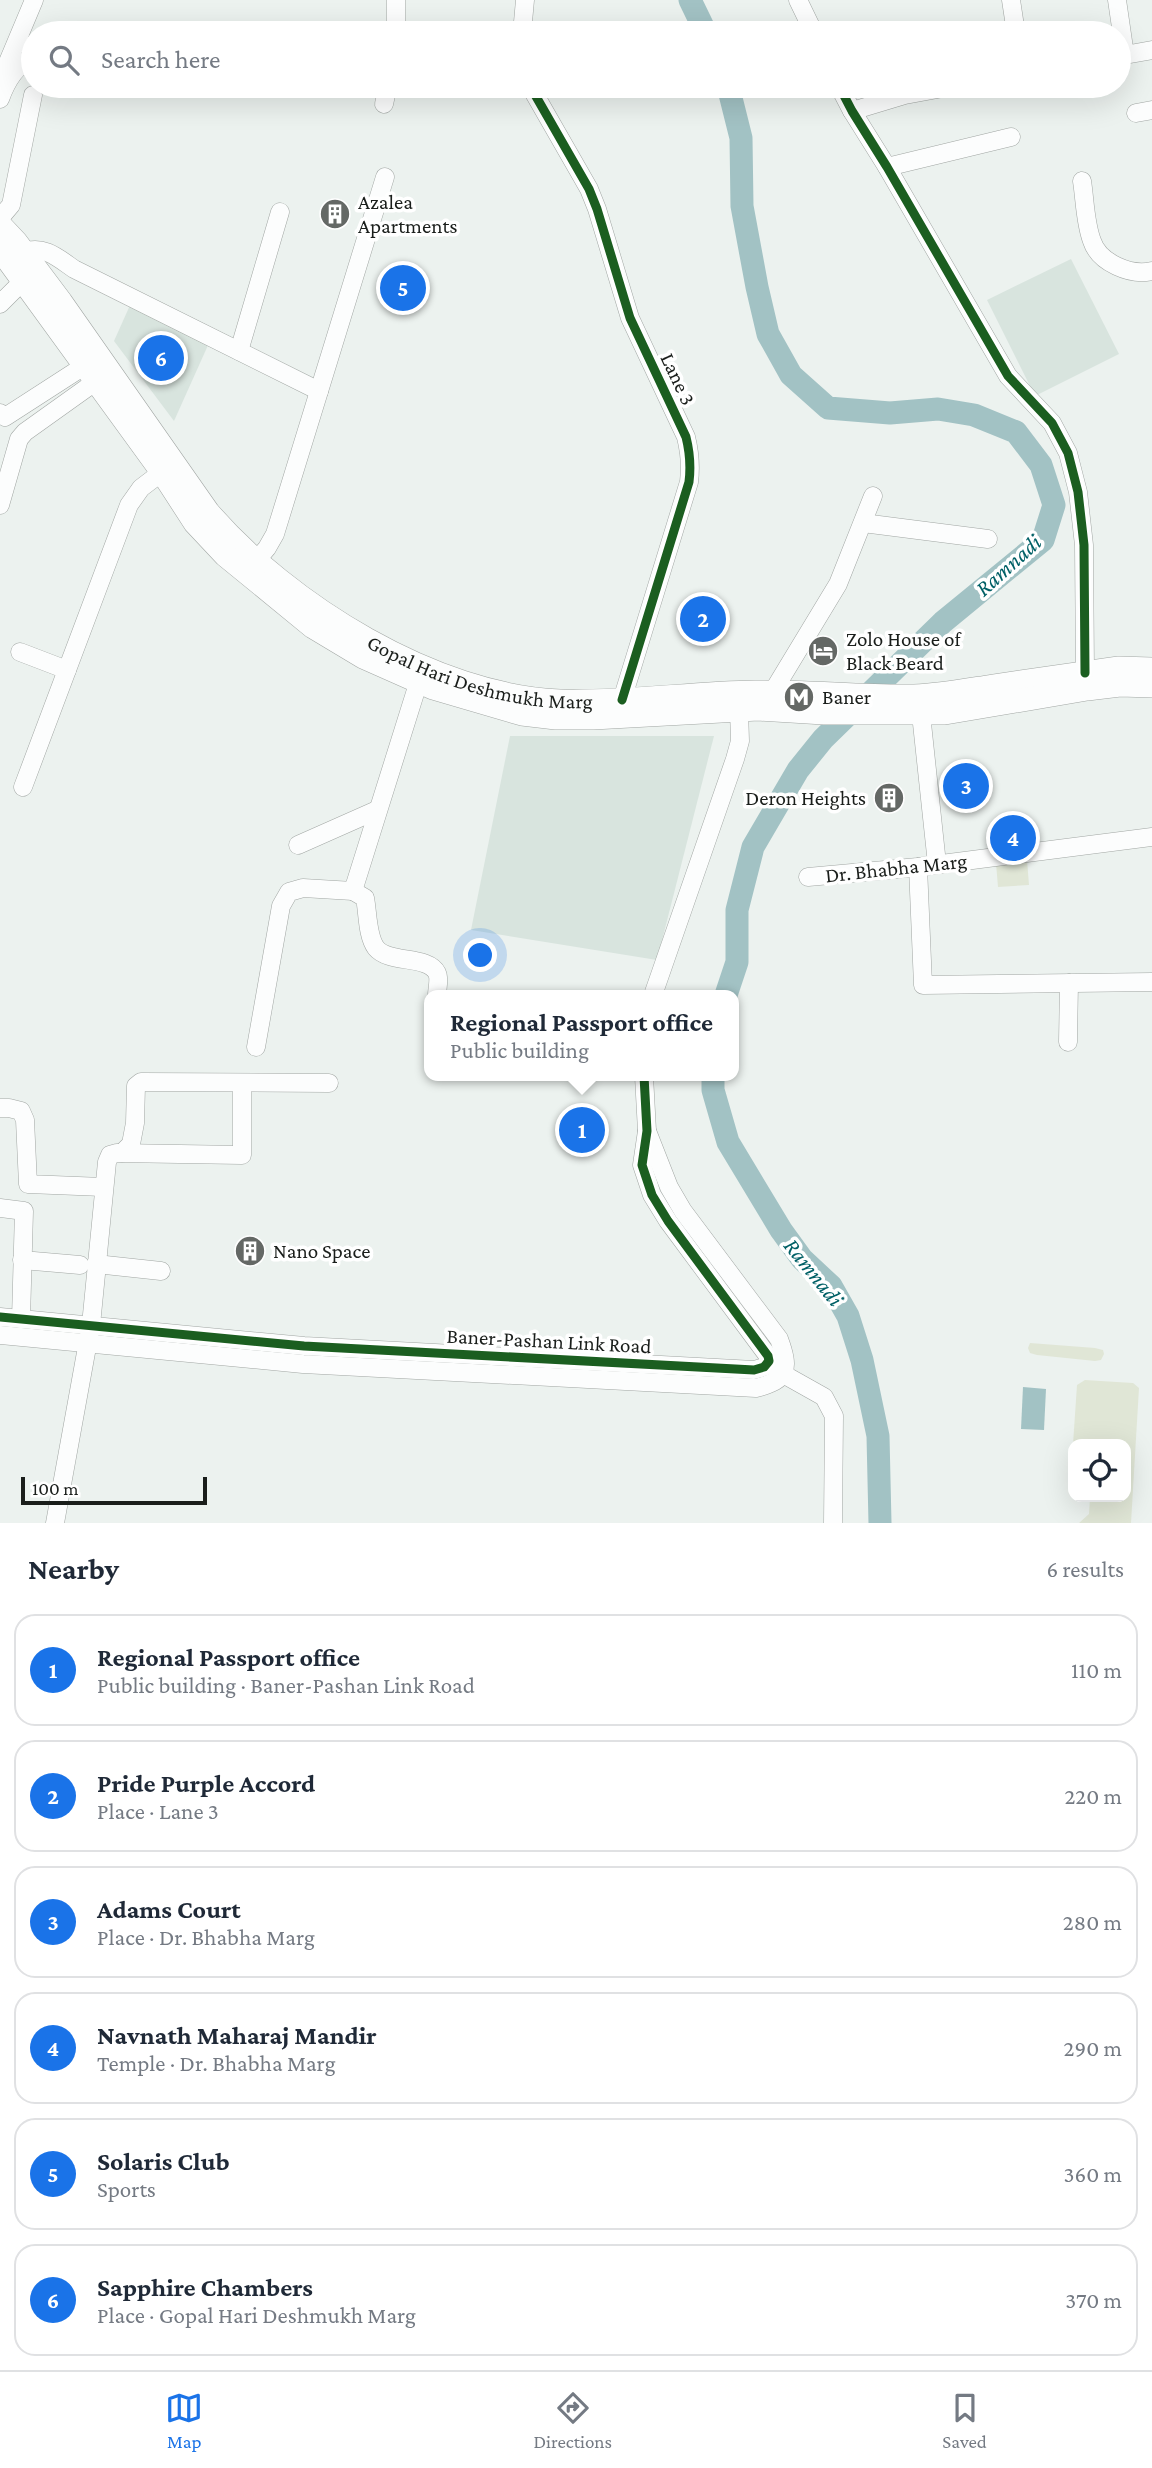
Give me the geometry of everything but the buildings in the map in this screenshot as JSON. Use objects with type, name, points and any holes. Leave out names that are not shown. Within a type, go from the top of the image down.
[{"type":"main road","name":"Gopal Hari Deshmukh Marg","points":[[0,225],[23,281],[162,472],[195,523],[245,574],[304,621],[333,640],[363,657],[525,697],[558,701],[772,692],[828,704]]},
{"type":"main road","name":"Gopal Hari Deshmukh Marg","points":[[8,249],[208,512],[256,561],[306,602],[421,673],[433,688],[496,708],[556,718],[593,718],[828,704],[915,708],[946,713],[1120,685],[1152,686]]},
{"type":"main road","name":"Gopal Hari Deshmukh Marg","points":[[915,708],[1085,673],[1119,668],[1152,669]]},
{"type":"street","points":[[25,21],[34,0]]},
{"type":"street","points":[[396,0],[396,21]]},
{"type":"street","points":[[523,21],[525,0]]},
{"type":"street","points":[[798,0],[808,21]]},
{"type":"street","points":[[1011,0],[1014,21]]},
{"type":"street","points":[[1117,0],[1119,21]]},
{"type":"street","points":[[3,89],[8,62],[21,31]]},
{"type":"street","points":[[1131,54],[1152,50]]},
{"type":"street","points":[[3,89],[21,66]]},
{"type":"street","points":[[0,218],[11,205],[32,98]]},
{"type":"street","points":[[384,104],[385,98]]},
{"type":"street","name":"Lane 3","points":[[537,98],[589,189],[630,318],[686,437],[691,464],[689,482],[622,699]]},
{"type":"street","points":[[845,98],[1008,376],[1052,423],[1068,453],[1078,492],[1084,545],[1085,673]]},
{"type":"street","points":[[852,111],[895,98]]},
{"type":"street","points":[[887,167],[1012,136]]},
{"type":"street","points":[[256,561],[275,534],[385,177]]},
{"type":"street","points":[[1082,181],[1092,243],[1104,257],[1120,268],[1143,273],[1152,271]]},
{"type":"street","points":[[239,351],[280,212]]},
{"type":"street","points":[[8,249],[47,251],[74,269],[319,391]]},
{"type":"street","points":[[0,304],[23,281]]},
{"type":"street","points":[[0,413],[5,417],[89,374]]},
{"type":"street","points":[[0,505],[19,439],[89,374]]},
{"type":"street","points":[[23,788],[129,505],[141,488],[162,472]]},
{"type":"street","points":[[772,692],[838,584],[873,496]]},
{"type":"street","points":[[863,523],[988,539]]},
{"type":"street","points":[[20,652],[67,670]]},
{"type":"street","points":[[353,891],[421,673]]},
{"type":"street","points":[[915,708],[937,864]]},
{"type":"street","points":[[655,990],[735,759],[740,741],[739,710]]},
{"type":"street","points":[[298,845],[377,810]]},
{"type":"street","name":"Dr. Bhabha Marg","points":[[807,877],[918,867],[1152,837]]},
{"type":"street","points":[[918,867],[923,985],[1152,982]]},
{"type":"street","points":[[256,1047],[281,906],[289,892],[303,888],[353,891],[365,898],[374,946],[383,954],[433,968],[439,978],[438,990]]},
{"type":"street","points":[[1068,1042],[1069,983]]},
{"type":"street","points":[[644,1081],[647,1131],[642,1165],[652,1195],[668,1221],[763,1348],[769,1362],[783,1374],[824,1397],[834,1416],[833,1523]]},
{"type":"street","points":[[122,1153],[131,1144],[137,1084],[141,1082],[329,1083]]},
{"type":"street","points":[[55,1523],[91,1325],[88,1264],[107,1162],[110,1155],[122,1153],[242,1155],[242,1083]]},
{"type":"street","points":[[0,1108],[20,1111],[25,1120],[28,1184],[103,1187]]},
{"type":"street","points":[[647,1131],[669,1187],[683,1211],[779,1339],[784,1353],[783,1374]]},
{"type":"street","points":[[0,1208],[23,1211],[21,1319]]},
{"type":"street","points":[[22,1260],[162,1271]]},
{"type":"street","name":"Baner-Pashan Link Road","points":[[0,1317],[304,1346],[754,1370],[769,1362]]},
{"type":"street","name":"Baner-Pashan Link Road","points":[[0,1335],[303,1364],[756,1388],[774,1383],[783,1374]]},
{"type":"shaded area","points":[[1071,259],[1119,354],[1035,396],[987,300]]},
{"type":"shaded area","points":[[131,303],[209,343],[174,421],[114,341]]},
{"type":"shaded area","points":[[510,736],[714,736],[657,960],[471,930]]},
{"type":"green space","points":[[1027,860],[1029,885],[998,887],[996,863]]},
{"type":"green space","points":[[1030,1343],[1095,1348],[1103,1350],[1104,1354],[1101,1360],[1095,1361],[1037,1355],[1030,1353]]},
{"type":"green space","points":[[1085,1380],[1133,1383],[1139,1388],[1131,1523],[1079,1523],[1089,1514],[1090,1502],[1131,1502],[1131,1439],[1073,1439],[1077,1385]]},
{"type":"water","points":[[1023,1387],[1046,1389],[1044,1430],[1021,1429]]},
{"type":"waterway","name":"Ramnadi","points":[[690,0],[700,21]]},
{"type":"waterway","name":"Ramnadi","points":[[728,990],[737,962],[737,910],[753,847],[798,770],[823,739],[943,622],[1043,540],[1054,505],[1041,465],[1016,432],[974,415],[938,409],[890,413],[828,408],[791,375],[768,334],[757,287],[742,206],[741,138],[731,98]]},
{"type":"waterway","name":"Ramnadi","points":[[713,1081],[713,1090],[728,1142],[781,1230],[802,1259],[831,1286],[848,1316],[862,1360],[878,1436],[880,1523]]},
{"type":"cycle path","points":[[537,98],[589,189],[630,318],[686,437],[688,449],[689,482],[622,700]]},
{"type":"cycle path","points":[[845,98],[1008,376],[1052,423],[1068,453],[1078,492],[1084,545],[1085,673]]},
{"type":"cycle path","points":[[0,1317],[304,1346],[754,1370],[764,1367],[769,1361],[768,1356],[668,1221],[652,1195],[642,1165],[647,1131],[644,1081]]},
{"type":"place","name":"Azalea Apartments","points":[[335,214]]},
{"type":"place","name":"Solaris Club","points":[[403,288]]},
{"type":"place","name":"Sapphire Chambers","points":[[161,358]]},
{"type":"place","name":"Pride Purple Accord","points":[[703,619]]},
{"type":"place","name":"Zolo House of Black Beard","points":[[823,651]]},
{"type":"place","name":"Baner","points":[[799,697]]},
{"type":"place","name":"Adams Court","points":[[966,786]]},
{"type":"place","name":"Deron Heights","points":[[889,798]]},
{"type":"place","name":"Navnath Maharaj Mandir","points":[[1013,838]]},
{"type":"place","name":"Regional Passport office","points":[[582,1130]]},
{"type":"place","name":"Nano Space","points":[[250,1251]]}]
